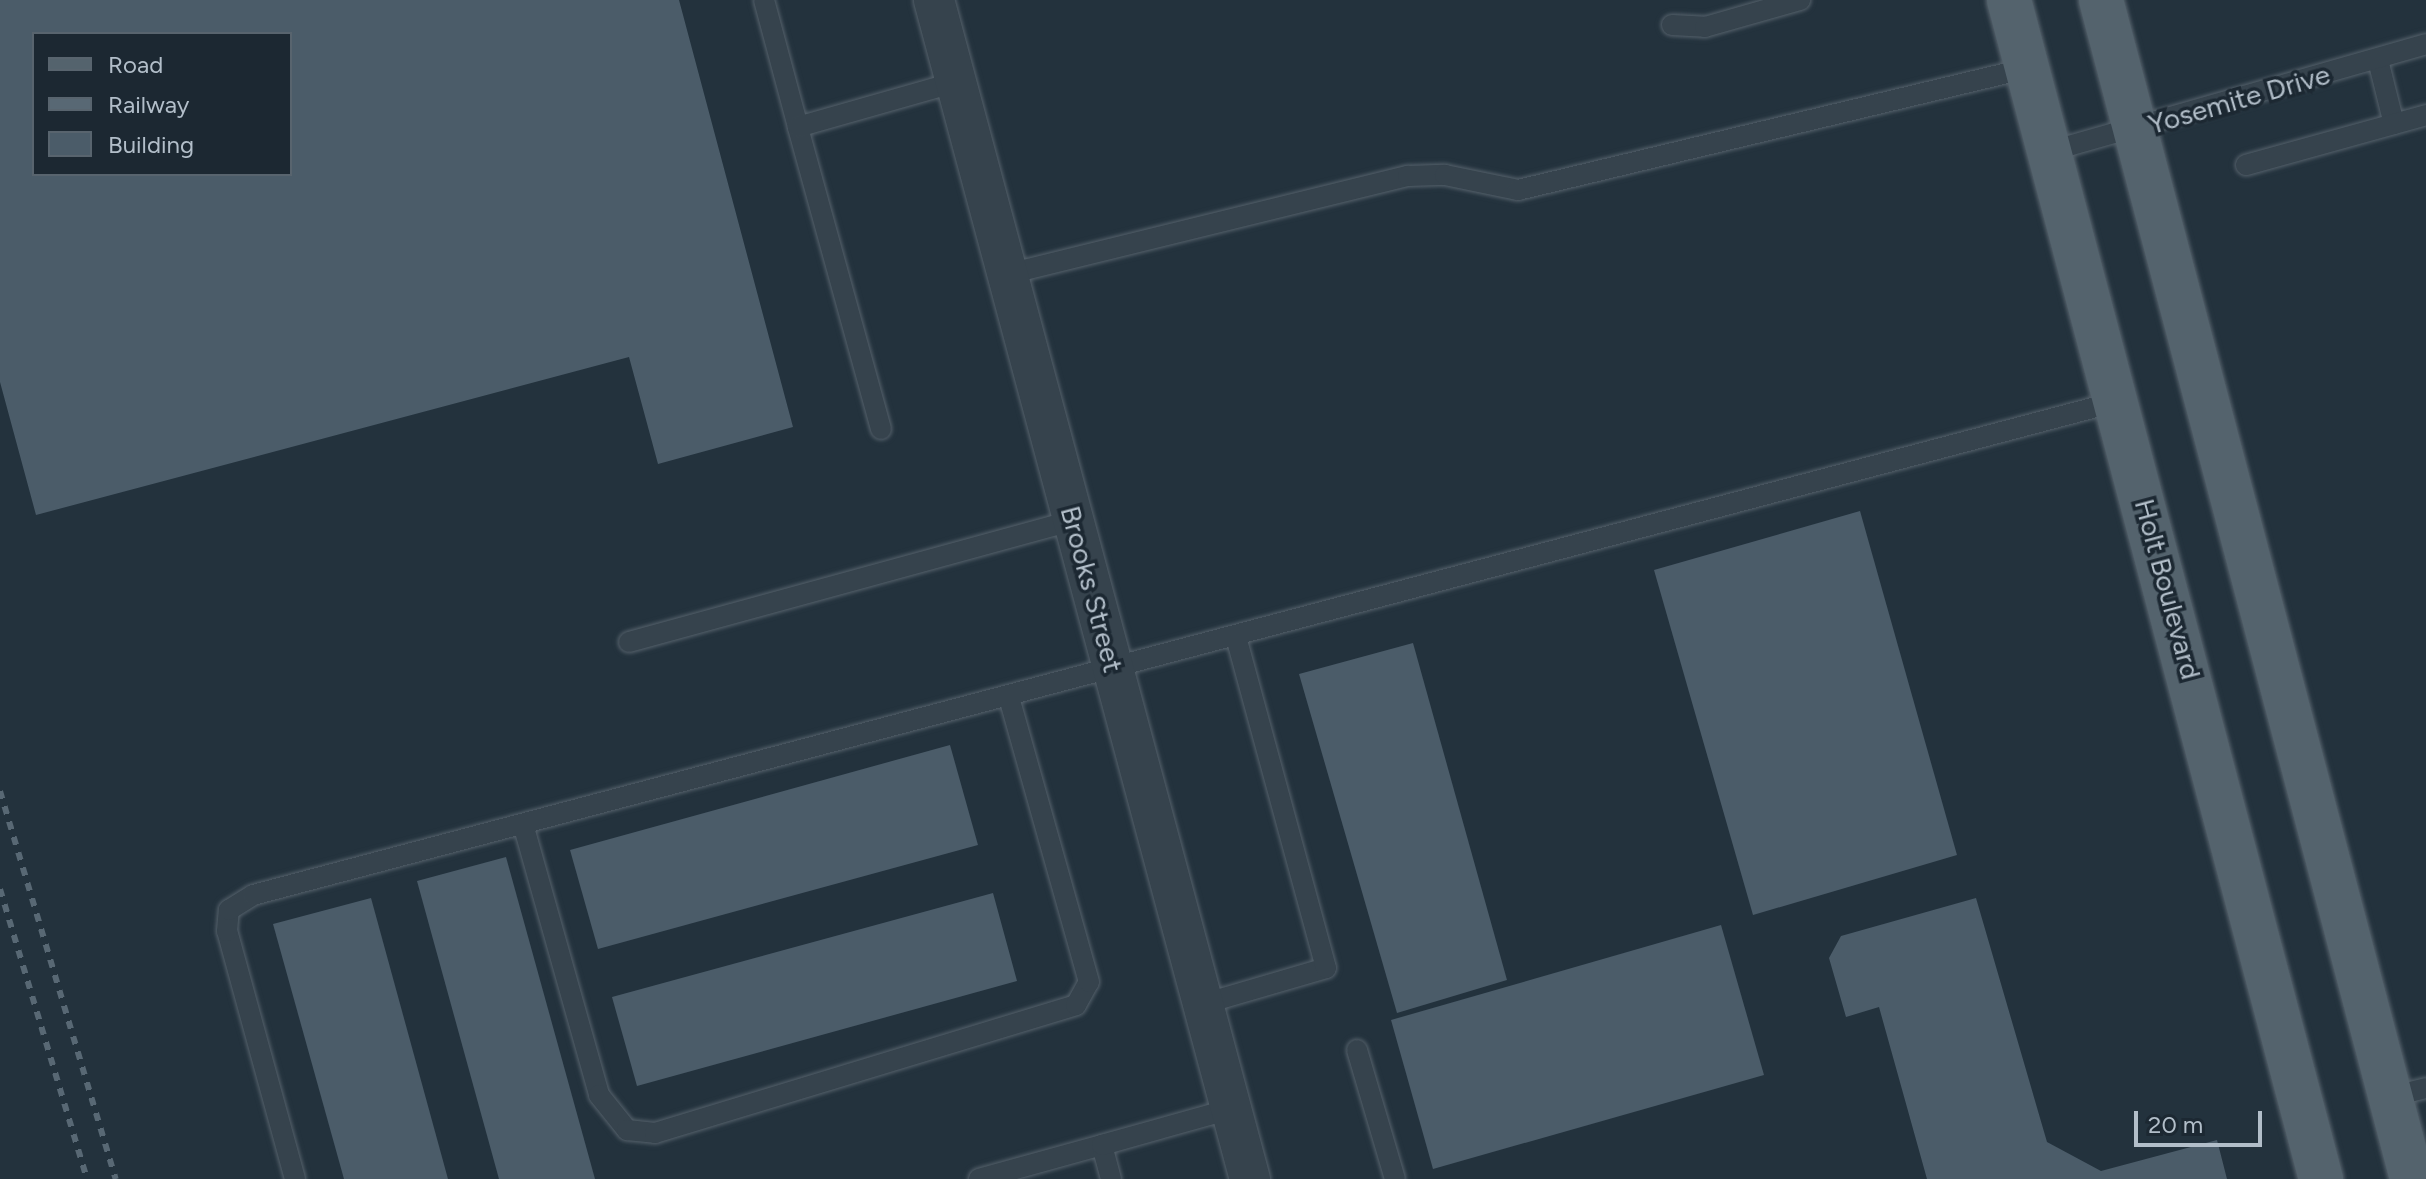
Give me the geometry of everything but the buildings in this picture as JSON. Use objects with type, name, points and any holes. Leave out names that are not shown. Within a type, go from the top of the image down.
[{"type":"main road","name":"Holt Boulevard","points":[[2009,0],[2119,401],[2321,1179]]},
{"type":"main road","points":[[2101,0],[2408,1093],[2412,1179]]},
{"type":"street","name":"Brooks Street","points":[[934,0],[1250,1179]]},
{"type":"lane","points":[[764,0],[881,429]]},
{"type":"lane","points":[[1672,25],[1705,27],[1800,0]]},
{"type":"lane","name":"Yosemite Drive","points":[[2051,151],[2426,44]]},
{"type":"lane","points":[[2378,60],[2394,124]]},
{"type":"lane","points":[[1008,274],[1408,176],[1445,175],[1518,190],[2028,68]]},
{"type":"lane","points":[[798,127],[956,82]]},
{"type":"lane","points":[[2246,165],[2426,115]]},
{"type":"lane","points":[[295,1179],[227,931],[229,910],[253,895],[2119,401]]},
{"type":"lane","points":[[629,642],[1074,520]]},
{"type":"lane","points":[[1203,1004],[1326,968],[1236,636]]},
{"type":"lane","points":[[523,824],[599,1095],[627,1130],[655,1133],[1076,1005],[1089,982],[1009,697]]},
{"type":"lane","points":[[1357,1050],[1395,1179]]},
{"type":"lane","points":[[979,1179],[1231,1109]]},
{"type":"lane","points":[[1102,1145],[1111,1179]]},
{"type":"railway","points":[[0,791],[116,1179]]},
{"type":"railway","points":[[0,889],[87,1179]]}]
